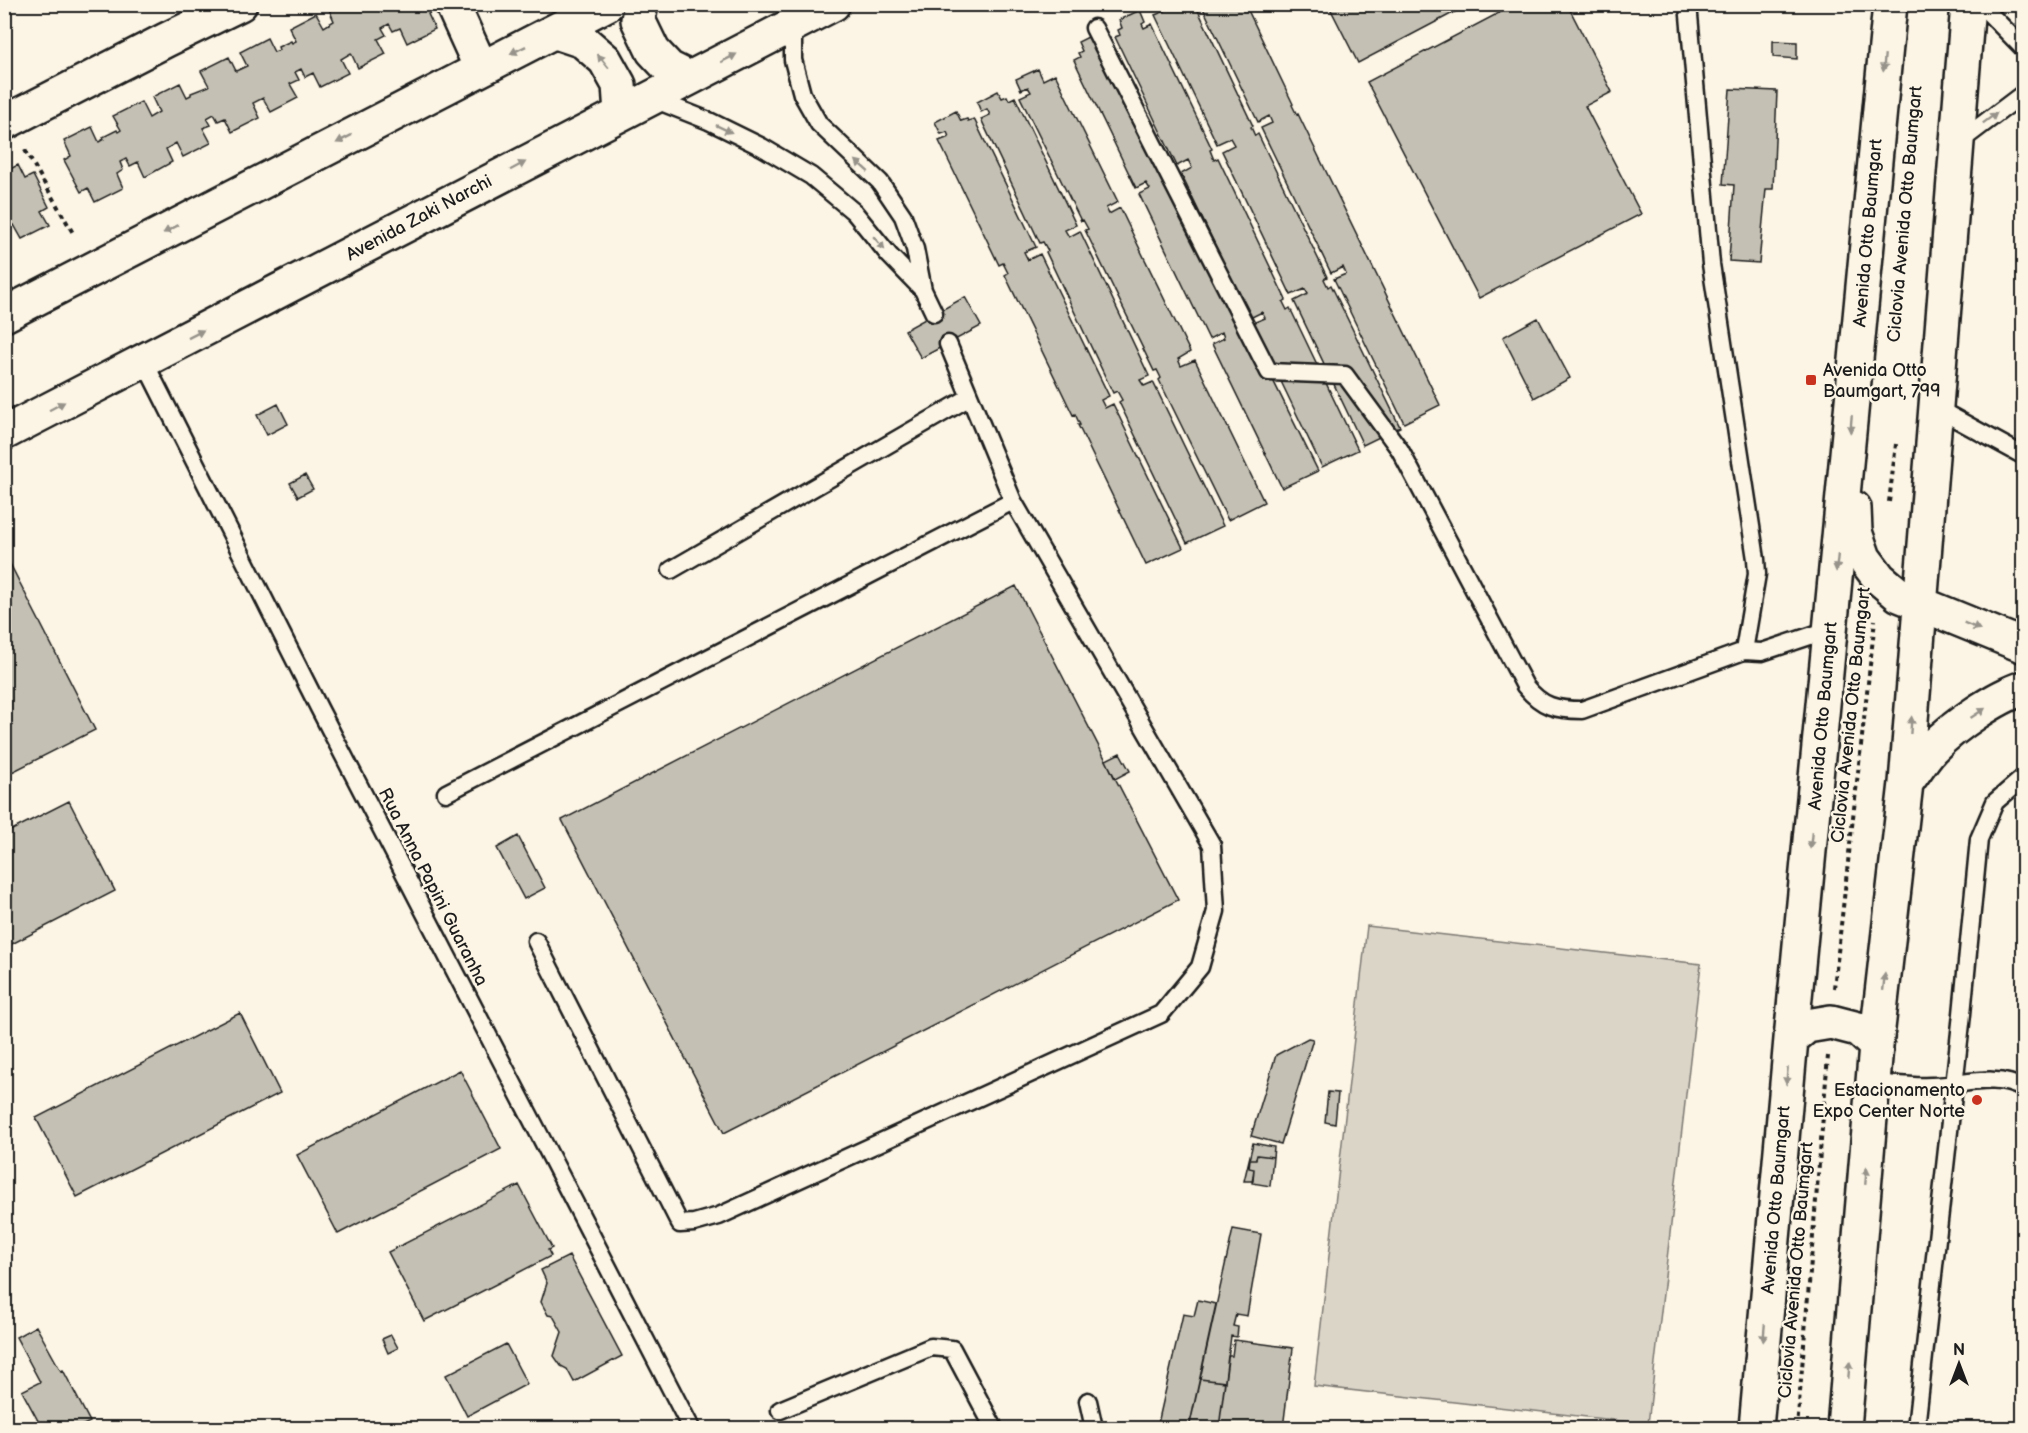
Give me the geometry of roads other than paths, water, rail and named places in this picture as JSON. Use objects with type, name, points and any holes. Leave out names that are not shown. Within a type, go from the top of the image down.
[{"type":"main road","points":[[7,121],[240,4]]},
{"type":"main road","points":[[452,4],[481,68]]},
{"type":"main road","points":[[4,315],[607,4]]},
{"type":"main road","points":[[641,4],[638,20],[653,51],[669,68],[689,78]]},
{"type":"main road","name":"Avenida Zaki Narchi","points":[[4,433],[833,4]]},
{"type":"main road","name":"Avenida Otto Baumgart","points":[[1756,1428],[1890,4]]},
{"type":"main road","points":[[1844,1428],[1876,1046],[1906,783],[1968,4]]},
{"type":"main road","points":[[556,32],[583,41],[605,60],[619,85],[621,113]]},
{"type":"main road","points":[[1847,463],[1852,473],[1855,532],[1864,558],[1879,578],[1899,595],[2024,646]]},
{"type":"main road","points":[[1906,783],[1932,748],[1963,723],[2011,692],[2024,688]]},
{"type":"main road","points":[[1791,1039],[1807,1026],[1831,1022],[1858,1029],[1876,1046]]},
{"type":"lane","points":[[1688,4],[1711,264],[1756,559],[1757,574],[1744,651]]},
{"type":"lane","points":[[1980,4],[2024,50]]},
{"type":"lane","points":[[793,25],[793,60],[802,94],[819,124],[880,182],[903,216],[915,249],[923,290],[934,313]]},
{"type":"lane","points":[[1094,28],[1269,372],[1345,375],[1400,450],[1525,686],[1534,697],[1548,706],[1564,710],[1582,710],[1744,651],[1762,652],[1831,629]]},
{"type":"lane","points":[[1957,143],[2024,93]]},
{"type":"lane","points":[[651,98],[762,147],[811,176],[854,212],[889,255],[923,290]]},
{"type":"lane","points":[[536,941],[680,1224],[694,1223],[719,1216],[1161,1014],[1200,967],[1216,911],[1212,845],[1013,501],[948,344]]},
{"type":"lane","name":"Rua Anna Papini Guaranha","points":[[144,361],[319,708],[692,1428]]},
{"type":"lane","points":[[671,570],[970,397]]},
{"type":"lane","points":[[1936,408],[2024,456]]},
{"type":"lane","points":[[446,793],[1013,501]]},
{"type":"lane","points":[[1916,1428],[1979,839],[1995,802],[2024,777]]},
{"type":"lane","points":[[1874,1083],[1931,1086],[1984,1080],[2015,1084],[2024,1089]]},
{"type":"lane","points":[[780,1410],[931,1347],[952,1349],[994,1428]]},
{"type":"lane","points":[[1088,1401],[1094,1428]]},
{"type":"place","name":"Avenida Otto Baumgart, 799","points":[[1811,380]]},
{"type":"place","name":"Estacionamento Expo Center Norte","points":[[1977,1100]]}]
